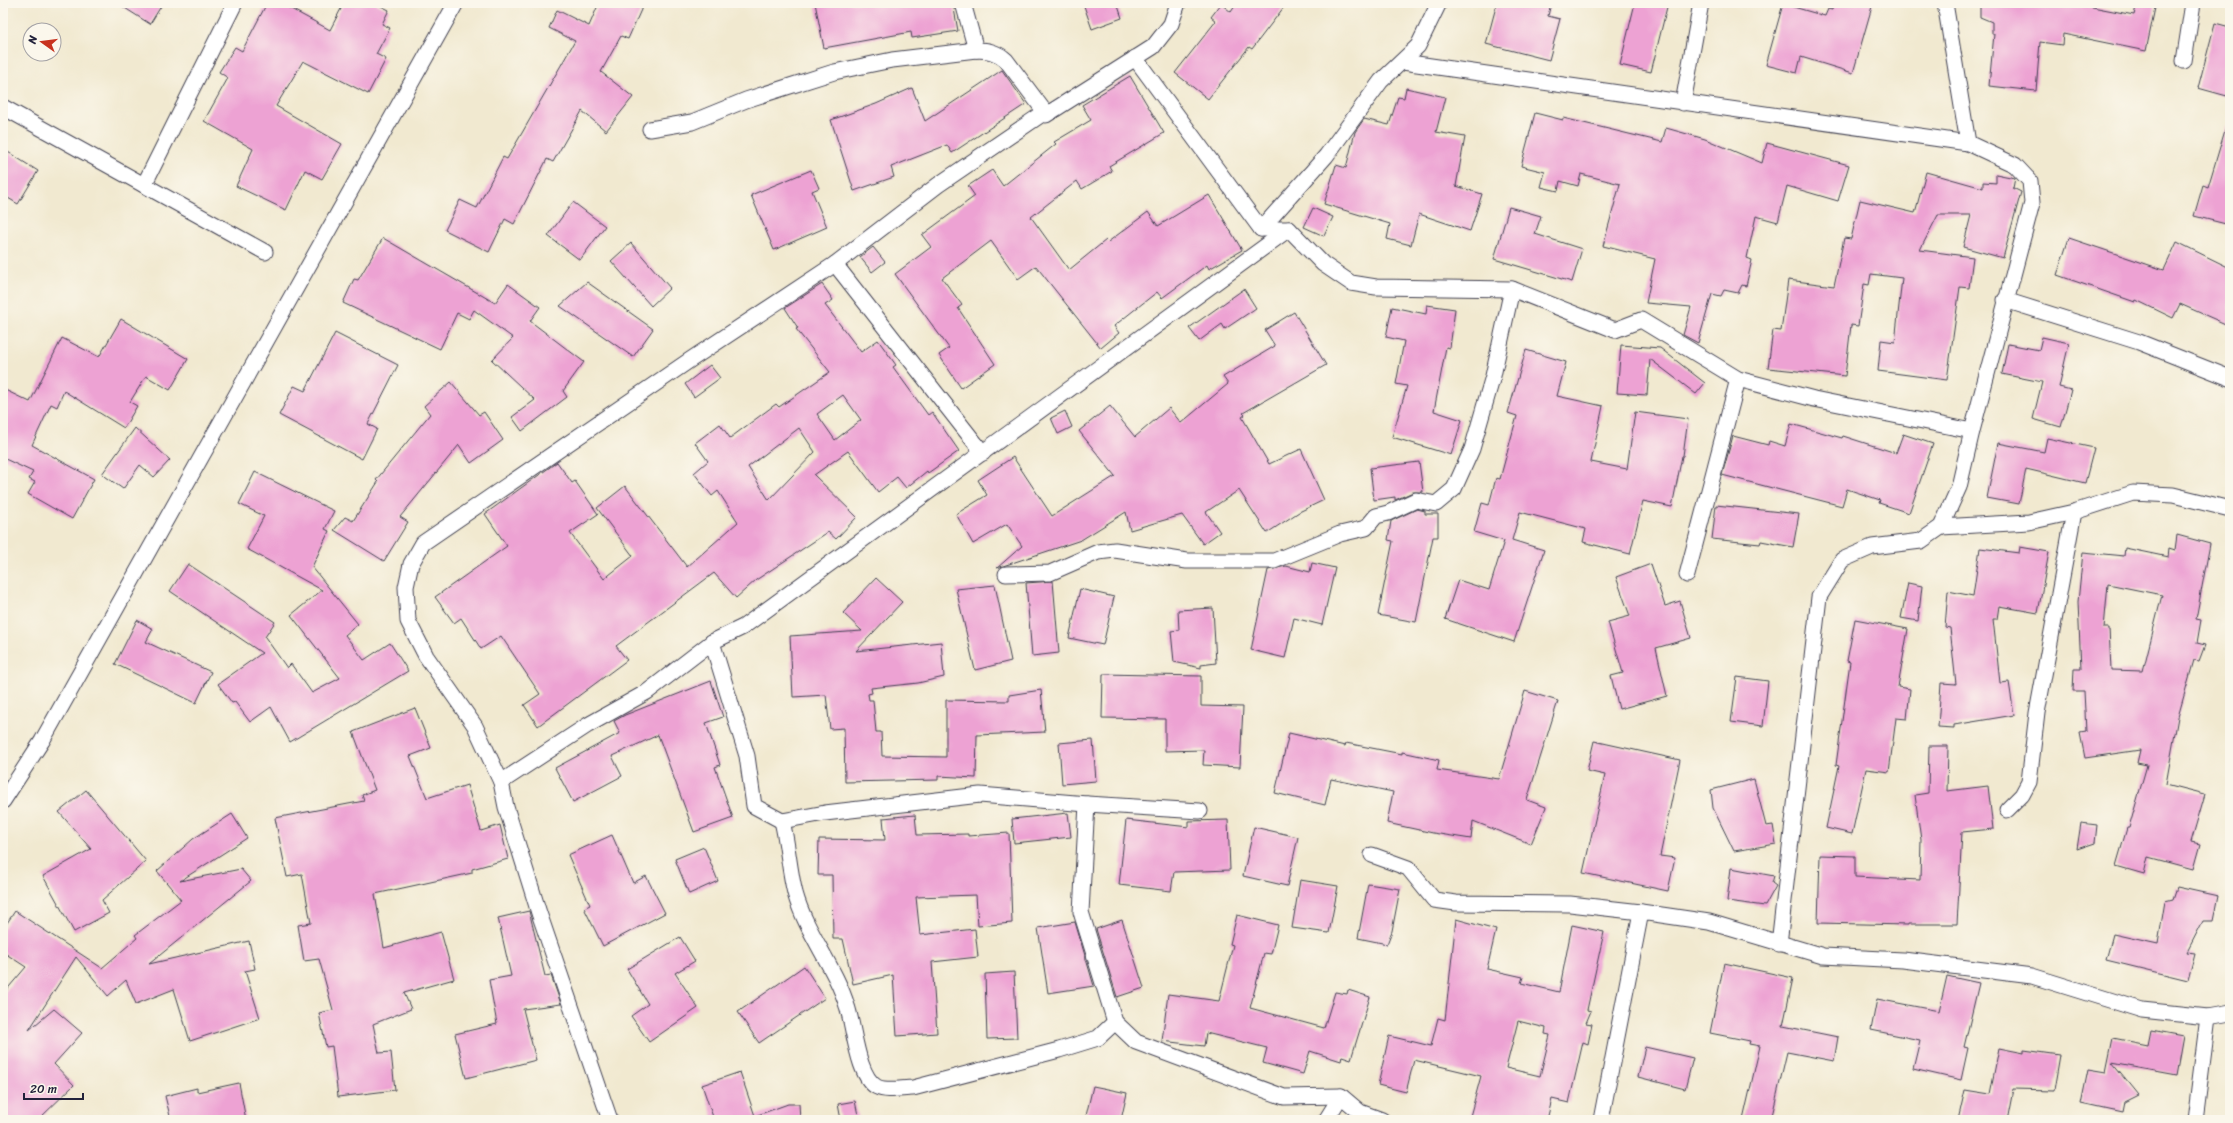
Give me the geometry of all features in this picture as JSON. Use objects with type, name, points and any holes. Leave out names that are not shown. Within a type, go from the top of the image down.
[{"type":"street","points":[[144,184],[235,3]]},
{"type":"street","points":[[3,801],[50,727],[456,3]]},
{"type":"street","points":[[962,3],[976,50]]},
{"type":"street","points":[[650,129],[692,122],[746,100],[834,72],[892,60],[976,50],[989,50],[999,54],[1006,60],[1046,115],[1153,47],[1171,24],[1178,3]]},
{"type":"street","points":[[1261,229],[1326,156],[1381,81],[1403,62],[1418,46],[1439,3]]},
{"type":"street","points":[[1683,103],[1701,3]]},
{"type":"street","points":[[1946,3],[1968,143]]},
{"type":"street","points":[[2184,61],[2193,3]]},
{"type":"street","points":[[1134,58],[1261,229]]},
{"type":"street","points":[[1403,62],[1968,143],[2015,165],[2030,181],[2032,203],[1972,431],[1959,487],[1941,527],[1921,542],[1872,547],[1842,560],[1819,597],[1779,944]]},
{"type":"street","points":[[3,107],[265,252]]},
{"type":"street","points":[[610,1120],[539,913],[506,807],[501,782],[475,726],[426,656],[408,621],[406,587],[411,564],[423,543],[690,360],[835,264],[938,185],[1045,112]]},
{"type":"street","points":[[1261,229],[1289,229],[1323,264],[1352,283],[1376,287],[1512,289],[1615,330],[1642,320],[1738,379],[1814,399],[1972,431]]},
{"type":"street","points":[[501,782],[588,725],[647,692],[712,642],[743,627],[1289,229]]},
{"type":"street","points":[[835,264],[983,453]]},
{"type":"street","points":[[1006,574],[1050,573],[1098,552],[1115,550],[1187,561],[1274,561],[1340,534],[1366,528],[1376,516],[1388,513],[1416,500],[1436,504],[1454,489],[1472,449],[1493,376],[1512,289]]},
{"type":"street","points":[[2006,300],[2139,342],[2230,378]]},
{"type":"street","points":[[1687,575],[1738,379]]},
{"type":"street","points":[[1941,527],[2029,522],[2074,512],[2133,492],[2173,494],[2230,509]]},
{"type":"street","points":[[2007,810],[2022,795],[2029,782],[2037,713],[2074,512]]},
{"type":"street","points":[[712,642],[747,756],[754,806],[782,821],[825,813],[980,795],[1087,804],[1200,811]]},
{"type":"street","points":[[1087,804],[1081,912],[1115,1022],[1136,1042],[1284,1097],[1342,1096],[1360,1112],[1382,1120]]},
{"type":"street","points":[[782,821],[795,893],[803,917],[841,989],[848,1006],[858,1057],[868,1077],[876,1087],[888,1090],[913,1088],[1059,1050],[1098,1038],[1115,1022]]},
{"type":"street","points":[[1372,856],[1408,868],[1434,900],[1456,903],[1570,904],[1641,912],[1709,922],[1823,956],[1903,960],[2032,976],[2142,1010],[2208,1017],[2230,1013]]},
{"type":"street","points":[[1601,1120],[1641,912]]},
{"type":"street","points":[[2195,1120],[2208,1017]]},
{"type":"street","points":[[1326,1120],[1342,1096]]},
{"type":"building","points":[[117,3],[163,3],[150,24]]},
{"type":"building","points":[[267,3],[280,3],[330,30],[344,3],[375,3],[389,10],[382,24],[390,28],[376,54],[386,59],[368,94],[303,61],[276,106],[342,144],[322,179],[305,170],[286,210],[236,186],[253,149],[204,121],[228,78],[219,72],[235,47],[242,51]]},
{"type":"building","points":[[599,3],[644,3],[628,39],[621,36],[601,72],[633,97],[606,131],[582,111],[553,162],[547,159],[514,224],[505,219],[489,252],[445,230],[460,200],[477,208],[503,157],[507,159],[575,41],[549,28],[557,10],[589,26]]},
{"type":"building","points":[[815,3],[953,3],[958,31],[912,38],[911,32],[824,48]]},
{"type":"building","points":[[1083,3],[1117,3],[1122,18],[1092,29]]},
{"type":"building","points":[[1237,3],[1287,3],[1252,49],[1249,47],[1208,99],[1175,73],[1216,21],[1211,17],[1221,4],[1231,12]]},
{"type":"building","points":[[1497,3],[1551,3],[1548,16],[1560,19],[1549,60],[1486,44]]},
{"type":"building","points":[[1635,3],[1668,3],[1651,72],[1620,65]]},
{"type":"building","points":[[1833,3],[1873,3],[1853,73],[1801,57],[1797,73],[1766,65],[1783,4],[1825,16],[1828,9],[1832,10]]},
{"type":"building","points":[[1980,3],[2048,3],[2082,7],[2082,5],[2134,15],[2137,3],[2156,3],[2146,51],[2063,34],[2062,45],[2040,42],[2036,91],[1989,86],[1994,34],[1992,34],[1992,22],[1980,17]]},
{"type":"building","points":[[2215,23],[2230,27],[2230,83],[2227,96],[2198,88]]},
{"type":"building","points":[[1002,70],[1026,104],[952,153],[947,145],[891,167],[894,177],[854,191],[831,120],[876,104],[912,88],[925,121]]},
{"type":"building","points":[[1130,76],[1164,133],[1109,166],[1112,171],[1082,189],[1077,181],[1031,217],[1069,270],[1106,240],[1108,242],[1148,212],[1158,226],[1209,195],[1242,250],[1209,269],[1207,265],[1162,298],[1157,292],[1114,326],[1119,333],[1101,348],[1036,266],[1018,279],[991,241],[942,278],[962,305],[958,308],[995,364],[961,388],[939,355],[949,348],[895,274],[931,247],[922,235],[975,196],[968,186],[992,170],[1003,186],[1056,144],[1054,142],[1091,120],[1082,105]]},
{"type":"building","points":[[1406,88],[1445,97],[1436,132],[1465,137],[1456,186],[1482,194],[1470,231],[1419,214],[1411,245],[1387,239],[1390,224],[1324,204],[1336,165],[1346,168],[1355,132],[1364,119],[1389,125],[1398,97],[1404,98]]},
{"type":"building","points":[[1535,113],[1563,120],[1563,118],[1662,142],[1666,128],[1705,139],[1762,163],[1767,143],[1849,165],[1838,201],[1787,186],[1778,222],[1756,216],[1747,258],[1752,260],[1746,286],[1742,285],[1738,293],[1724,290],[1721,296],[1712,294],[1698,343],[1683,335],[1691,307],[1646,303],[1655,259],[1603,246],[1620,184],[1581,174],[1578,186],[1560,181],[1558,191],[1541,187],[1545,172],[1521,166]]},
{"type":"building","points":[[2226,127],[2230,127],[2230,225],[2194,216],[2203,185],[2208,187]]},
{"type":"building","points":[[3,149],[38,171],[18,204],[3,195]]},
{"type":"building","points":[[811,170],[819,188],[812,191],[827,227],[774,250],[751,195]]},
{"type":"building","points":[[1926,172],[1983,188],[1983,182],[1996,183],[1996,174],[2015,178],[2013,188],[2021,192],[2003,258],[1963,247],[1971,215],[1938,215],[1920,250],[1973,257],[1969,288],[1960,287],[1947,380],[1878,371],[1881,340],[1895,342],[1902,278],[1871,274],[1869,285],[1864,284],[1858,326],[1851,325],[1845,376],[1768,368],[1773,330],[1781,331],[1788,280],[1834,286],[1844,238],[1851,239],[1860,200],[1915,213]]},
{"type":"building","points":[[573,202],[605,226],[580,260],[548,236]]},
{"type":"building","points":[[1509,207],[1541,216],[1535,234],[1582,249],[1572,282],[1494,259]]},
{"type":"building","points":[[1313,208],[1333,217],[1324,236],[1304,227]]},
{"type":"building","points":[[383,238],[495,303],[508,284],[540,307],[530,321],[584,362],[563,391],[567,397],[522,431],[512,417],[535,400],[492,360],[513,338],[474,310],[469,319],[457,313],[440,349],[343,303],[354,279],[358,280]]},
{"type":"building","points":[[2069,238],[2164,270],[2177,242],[2230,268],[2230,326],[2180,304],[2173,318],[2136,300],[2135,302],[2057,275]]},
{"type":"building","points":[[631,243],[670,288],[651,306],[611,261]]},
{"type":"building","points":[[873,247],[885,262],[872,272],[860,257]]},
{"type":"building","points":[[587,282],[653,329],[633,357],[560,306]]},
{"type":"building","points":[[822,284],[833,300],[825,305],[861,352],[878,340],[896,365],[893,367],[928,415],[932,412],[959,451],[928,473],[927,471],[906,488],[897,477],[878,492],[848,451],[814,475],[857,517],[836,539],[828,532],[756,580],[736,598],[714,573],[616,646],[627,660],[538,726],[524,705],[540,694],[501,636],[481,649],[461,618],[454,623],[435,597],[507,546],[485,514],[557,462],[572,483],[575,481],[598,514],[570,533],[604,579],[633,556],[597,508],[625,486],[687,567],[738,522],[718,491],[712,496],[694,473],[708,461],[695,443],[720,424],[730,438],[776,404],[779,407],[830,372],[796,329],[798,328],[785,308]],"holes":[[[843,395],[861,420],[835,440],[817,414]],[[799,428],[815,452],[769,500],[748,467]]]},
{"type":"building","points":[[1244,289],[1256,308],[1225,329],[1222,324],[1199,341],[1189,328]]},
{"type":"building","points":[[1427,305],[1455,309],[1450,348],[1446,347],[1434,411],[1462,420],[1451,455],[1392,437],[1407,386],[1396,384],[1404,341],[1386,337],[1392,307],[1426,314]]},
{"type":"building","points":[[1294,312],[1326,365],[1243,413],[1245,415],[1242,417],[1269,464],[1301,449],[1324,500],[1299,512],[1267,533],[1239,490],[1206,512],[1220,532],[1203,544],[1182,515],[1130,530],[1126,512],[1081,540],[997,568],[1022,546],[1007,524],[973,544],[956,514],[987,495],[978,480],[1013,457],[1052,516],[1115,476],[1079,431],[1110,406],[1135,437],[1169,408],[1181,423],[1228,384],[1223,377],[1275,346],[1265,330]]},
{"type":"building","points":[[121,319],[188,359],[170,390],[146,376],[130,402],[137,406],[124,428],[64,391],[57,407],[51,404],[32,445],[94,479],[72,519],[28,494],[35,482],[29,479],[33,472],[3,458],[3,389],[30,402],[62,338],[99,357]]},
{"type":"building","points":[[335,333],[398,365],[368,424],[377,429],[362,459],[279,415],[294,386],[305,391]]},
{"type":"building","points":[[2042,337],[2069,343],[2059,387],[2071,390],[2061,427],[2033,419],[2042,382],[2002,374],[2008,344],[2039,350]]},
{"type":"building","points":[[1621,345],[1660,348],[1705,383],[1696,394],[1650,359],[1647,395],[1617,393]]},
{"type":"building","points":[[1526,350],[1566,362],[1557,396],[1603,406],[1591,462],[1627,469],[1635,412],[1688,419],[1683,456],[1672,507],[1643,501],[1630,554],[1583,542],[1586,529],[1520,512],[1512,540],[1544,550],[1514,642],[1445,619],[1458,580],[1489,590],[1504,541],[1474,532],[1482,503],[1489,505],[1496,478],[1500,479],[1517,416],[1508,413]]},
{"type":"building","points":[[710,365],[720,378],[694,397],[685,384]]},
{"type":"building","points":[[451,382],[479,415],[484,412],[503,440],[471,463],[459,445],[400,517],[408,522],[384,561],[334,530],[345,517],[353,521],[378,482],[376,480],[430,414],[424,406]]},
{"type":"building","points":[[1065,411],[1072,427],[1058,434],[1051,418]]},
{"type":"building","points":[[1791,424],[1842,438],[1843,436],[1896,453],[1903,434],[1933,444],[1909,513],[1879,503],[1880,500],[1847,489],[1842,506],[1722,475],[1733,436],[1768,445],[1769,441],[1785,446]]},
{"type":"building","points":[[135,428],[170,460],[154,477],[140,465],[123,489],[102,474]]},
{"type":"building","points":[[2047,438],[2094,448],[2085,483],[2026,469],[2019,504],[1987,498],[1998,443],[2044,452]]},
{"type":"building","points":[[1419,462],[1423,492],[1413,492],[1395,500],[1395,497],[1374,500],[1370,468]]},
{"type":"building","points":[[255,472],[334,511],[325,529],[329,531],[312,567],[358,624],[345,635],[364,660],[390,643],[408,671],[290,742],[271,707],[250,722],[235,702],[232,703],[218,684],[262,653],[170,591],[188,564],[275,622],[265,637],[287,668],[291,664],[312,693],[340,678],[291,615],[322,590],[247,549],[264,516],[239,504]]},
{"type":"building","points":[[1716,505],[1799,514],[1793,547],[1761,541],[1760,544],[1712,539]]},
{"type":"building","points":[[1417,509],[1425,511],[1425,514],[1438,514],[1438,537],[1433,537],[1416,622],[1378,615],[1393,541],[1388,540],[1391,521]]},
{"type":"building","points":[[2177,535],[2210,544],[2196,619],[2201,620],[2197,643],[2205,645],[2199,661],[2194,660],[2178,717],[2166,784],[2205,794],[2191,842],[2200,844],[2193,869],[2148,857],[2144,874],[2116,866],[2127,828],[2129,828],[2147,765],[2137,763],[2140,750],[2085,758],[2080,733],[2086,732],[2084,691],[2073,691],[2074,669],[2081,669],[2078,602],[2083,552],[2124,556],[2125,548],[2168,557],[2169,548],[2175,550]],"holes":[[[2108,584],[2162,595],[2143,671],[2111,670],[2109,628],[2104,628]]]},
{"type":"building","points":[[2020,547],[2049,552],[2038,613],[1999,606],[1997,619],[1993,619],[2000,683],[2009,682],[2014,715],[1954,725],[1954,728],[1938,727],[1941,683],[1956,684],[1950,628],[1945,627],[1948,591],[1973,596],[1980,548],[2019,553]]},
{"type":"building","points":[[1312,563],[1335,568],[1322,625],[1294,618],[1285,658],[1251,650],[1268,570],[1286,566],[1310,572]]},
{"type":"building","points":[[1651,564],[1665,606],[1680,601],[1691,638],[1656,648],[1667,696],[1619,709],[1611,676],[1623,673],[1608,622],[1630,616],[1616,577]]},
{"type":"building","points":[[876,578],[902,602],[856,651],[941,642],[944,677],[918,683],[871,688],[872,693],[868,694],[869,700],[873,700],[876,732],[881,732],[882,756],[946,757],[946,700],[1009,701],[1009,695],[1041,690],[1045,732],[977,735],[976,778],[938,776],[938,780],[845,782],[844,728],[830,729],[826,695],[793,697],[790,636],[862,631],[843,613]]},
{"type":"building","points":[[1053,581],[1059,653],[1032,656],[1026,583]]},
{"type":"building","points":[[1908,583],[1922,586],[1918,621],[1901,618]]},
{"type":"building","points":[[995,585],[1011,661],[975,670],[956,589]]},
{"type":"building","points":[[1080,589],[1114,597],[1103,645],[1069,638]]},
{"type":"building","points":[[1213,608],[1216,663],[1201,665],[1201,668],[1174,662],[1171,631],[1179,630],[1178,610]]},
{"type":"building","points":[[1855,619],[1908,629],[1898,687],[1910,689],[1907,719],[1896,718],[1889,772],[1866,769],[1852,834],[1826,828],[1839,766],[1836,765],[1850,662],[1847,661]]},
{"type":"building","points":[[137,620],[153,629],[146,642],[211,672],[196,703],[115,664]]},
{"type":"building","points":[[1103,674],[1201,676],[1201,706],[1243,707],[1240,767],[1203,765],[1204,750],[1165,751],[1165,719],[1102,718]]},
{"type":"building","points":[[1737,677],[1768,681],[1763,726],[1731,722]]},
{"type":"building","points":[[711,681],[723,717],[706,723],[720,765],[715,767],[733,818],[694,832],[658,735],[612,756],[622,776],[573,802],[555,768],[620,733],[614,721],[625,715]]},
{"type":"building","points":[[1525,691],[1558,701],[1527,800],[1546,807],[1531,844],[1473,821],[1471,839],[1433,833],[1387,823],[1393,792],[1331,779],[1325,805],[1275,793],[1289,733],[1345,746],[1346,743],[1402,754],[1402,752],[1439,760],[1437,770],[1499,779]]},
{"type":"building","points":[[415,708],[431,748],[410,756],[427,798],[467,785],[481,831],[500,825],[508,859],[472,869],[472,873],[375,894],[384,948],[441,932],[454,979],[404,993],[411,1009],[373,1024],[379,1053],[391,1052],[395,1090],[338,1097],[332,1046],[326,1047],[319,1013],[333,1010],[319,959],[304,961],[298,925],[311,923],[302,874],[287,877],[275,818],[364,801],[362,795],[375,790],[353,732]]},
{"type":"building","points":[[1093,740],[1096,781],[1062,784],[1059,743]]},
{"type":"building","points":[[1594,741],[1680,760],[1660,856],[1675,858],[1668,891],[1583,873],[1605,775],[1587,771]]},
{"type":"building","points":[[1929,746],[1948,746],[1947,791],[1988,786],[1993,829],[1962,832],[1957,924],[1908,925],[1818,923],[1820,855],[1855,856],[1855,877],[1920,880],[1921,840],[1915,795],[1928,793]]},
{"type":"building","points":[[1754,779],[1766,826],[1773,825],[1776,844],[1734,851],[1713,808],[1711,790]]},
{"type":"building","points":[[86,790],[146,861],[102,900],[109,913],[74,932],[43,876],[91,849],[59,812]]},
{"type":"building","points":[[1068,813],[1071,837],[1014,843],[1012,819]]},
{"type":"building","points":[[232,814],[247,838],[180,881],[241,869],[251,881],[149,964],[249,941],[255,969],[245,971],[260,1018],[190,1041],[174,989],[136,1004],[126,980],[108,996],[76,957],[29,1030],[54,1009],[82,1033],[54,1064],[74,1085],[38,1120],[3,1120],[3,994],[26,967],[3,952],[3,929],[15,911],[102,968],[137,938],[135,935],[181,900],[157,871],[193,839]]},
{"type":"building","points":[[915,815],[917,835],[968,834],[968,836],[1009,833],[1012,923],[978,926],[976,895],[916,897],[920,935],[975,929],[978,957],[932,962],[937,1033],[897,1036],[893,975],[853,984],[843,939],[833,939],[832,875],[818,875],[819,839],[885,840],[883,818]]},
{"type":"building","points":[[1126,820],[1189,827],[1189,821],[1228,820],[1230,870],[1174,872],[1171,891],[1119,885]]},
{"type":"building","points":[[2081,823],[2097,825],[2095,843],[2077,849]]},
{"type":"building","points":[[1254,827],[1298,837],[1287,886],[1243,876]]},
{"type":"building","points":[[612,835],[633,883],[646,876],[665,913],[603,946],[584,908],[590,905],[568,855]]},
{"type":"building","points":[[704,847],[718,881],[689,894],[675,859]]},
{"type":"building","points":[[1731,868],[1774,876],[1772,883],[1776,886],[1765,906],[1727,901]]},
{"type":"building","points":[[1300,880],[1338,886],[1329,933],[1292,928]]},
{"type":"building","points":[[1368,884],[1400,889],[1392,931],[1387,944],[1358,938]]},
{"type":"building","points":[[2177,887],[2218,896],[2213,921],[2203,921],[2187,952],[2195,953],[2188,980],[2106,960],[2113,934],[2158,944],[2165,901],[2173,899]]},
{"type":"building","points":[[529,911],[545,976],[551,975],[561,1004],[523,1009],[536,1060],[466,1078],[455,1034],[497,1024],[489,980],[511,976],[498,918]]},
{"type":"building","points":[[1237,915],[1278,925],[1271,954],[1264,953],[1250,1008],[1324,1028],[1335,992],[1347,994],[1348,990],[1370,997],[1351,1059],[1342,1056],[1341,1061],[1310,1051],[1303,1074],[1263,1063],[1267,1048],[1206,1033],[1204,1046],[1162,1041],[1168,994],[1219,1001],[1233,945],[1230,944]]},
{"type":"building","points":[[1456,919],[1496,930],[1487,969],[1523,977],[1521,983],[1559,992],[1572,925],[1604,932],[1587,1010],[1591,1011],[1586,1023],[1592,1024],[1588,1044],[1583,1042],[1569,1103],[1552,1099],[1547,1120],[1469,1120],[1481,1076],[1414,1060],[1406,1092],[1378,1085],[1389,1036],[1431,1046],[1438,1018],[1445,1020]],"holes":[[[1518,1021],[1546,1028],[1545,1034],[1550,1035],[1540,1076],[1506,1068]]]},
{"type":"building","points":[[1122,920],[1144,988],[1117,997],[1096,929]]},
{"type":"building","points":[[1075,922],[1094,986],[1048,993],[1038,928]]},
{"type":"building","points":[[680,937],[695,961],[675,973],[698,1008],[649,1042],[631,1016],[648,1004],[627,969]]},
{"type":"building","points":[[1724,963],[1793,978],[1783,1026],[1838,1037],[1834,1061],[1787,1052],[1771,1120],[1743,1120],[1760,1046],[1749,1044],[1750,1041],[1710,1033]]},
{"type":"building","points":[[804,966],[825,998],[759,1043],[738,1012]]},
{"type":"building","points":[[1014,972],[1017,1038],[987,1039],[985,974]]},
{"type":"building","points":[[1947,976],[1979,983],[1964,1047],[1968,1048],[1961,1080],[1913,1069],[1920,1040],[1871,1030],[1877,999],[1939,1011]]},
{"type":"building","points":[[2151,1030],[2184,1036],[2177,1075],[2112,1063],[2138,1095],[2124,1102],[2122,1112],[2081,1103],[2088,1069],[2106,1072],[2113,1038],[2148,1045]]},
{"type":"building","points":[[1645,1047],[1693,1058],[1685,1089],[1638,1077]]},
{"type":"building","points":[[1999,1048],[2024,1053],[2024,1050],[2060,1055],[2054,1090],[2013,1089],[2007,1120],[1958,1120],[1965,1090],[1990,1094]]},
{"type":"building","points":[[740,1072],[755,1116],[788,1104],[799,1104],[800,1120],[714,1120],[702,1085]]},
{"type":"building","points":[[239,1083],[246,1120],[171,1120],[165,1096],[197,1088],[197,1092]]},
{"type":"building","points":[[1093,1086],[1127,1093],[1121,1120],[1085,1120]]},
{"type":"building","points":[[855,1101],[859,1120],[841,1120],[838,1104]]}]
